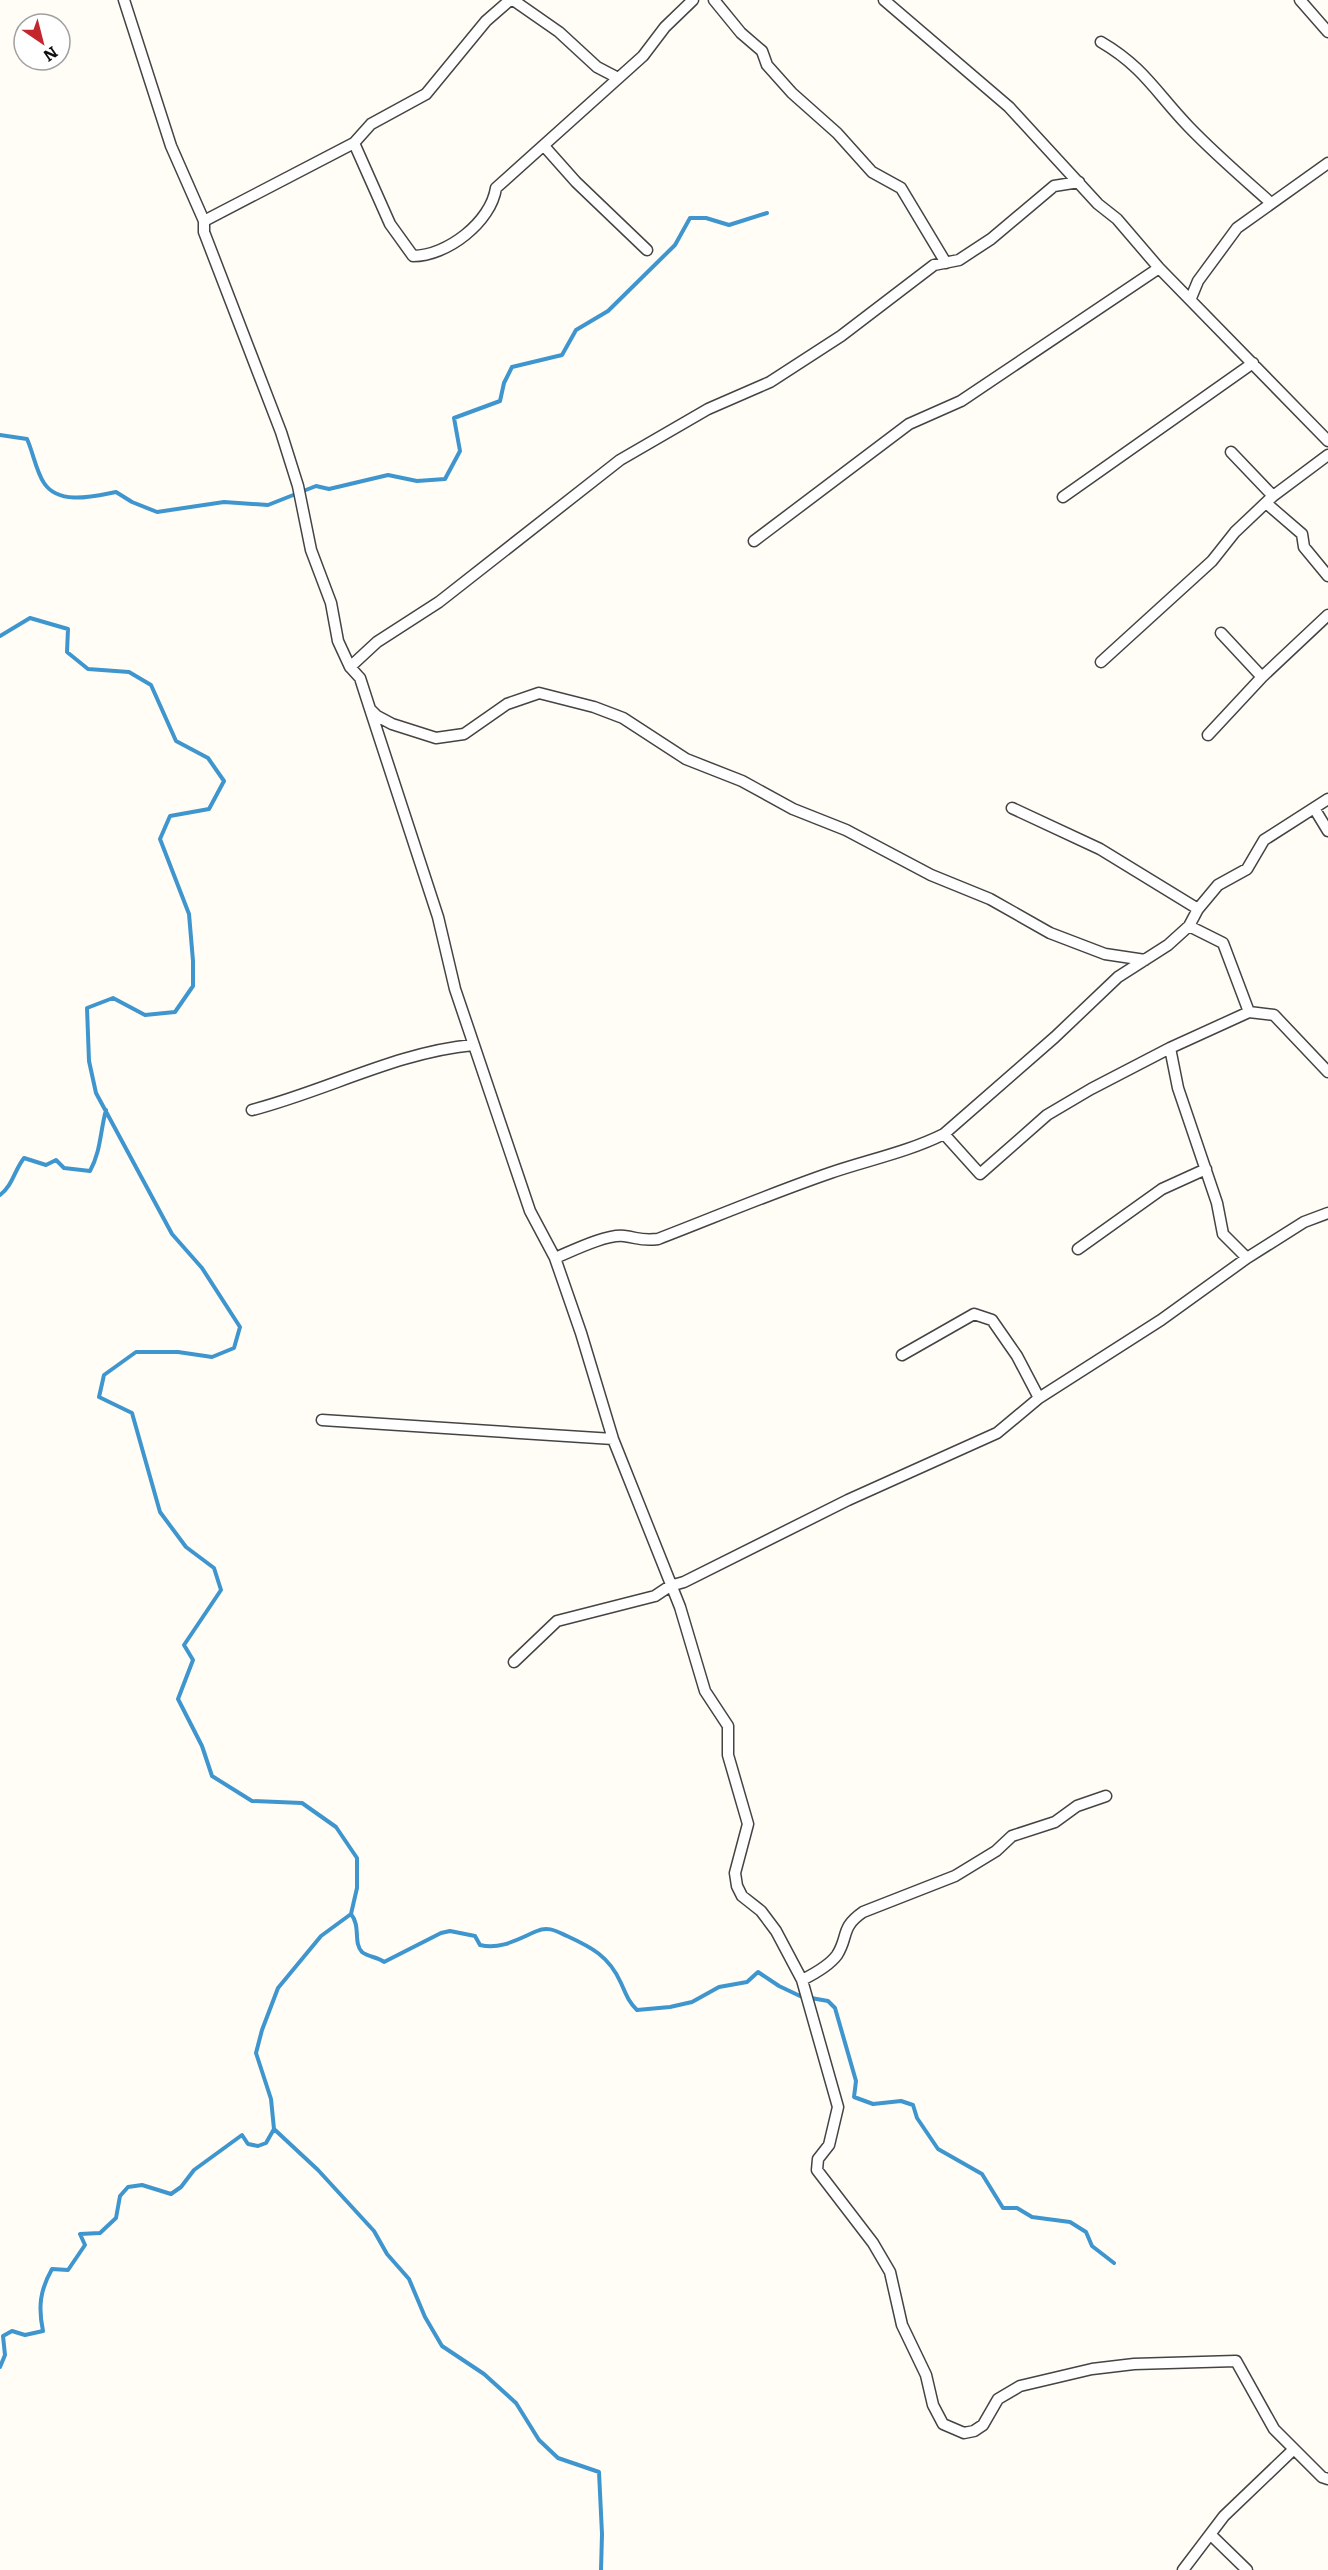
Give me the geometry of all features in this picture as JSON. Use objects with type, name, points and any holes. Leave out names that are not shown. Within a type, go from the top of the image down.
[{"type":"street","points":[[124,0],[171,146],[204,220],[204,232],[281,432],[298,486],[311,550],[331,603],[338,641],[350,667],[360,678],[438,917],[455,989],[530,1211],[555,1258],[613,1439],[683,1614],[705,1691],[728,1726],[728,1755],[748,1824],[735,1873],[737,1886],[742,1896],[761,1911],[776,1931],[802,1980],[838,2107],[829,2145],[818,2159],[817,2170],[873,2243],[890,2272],[902,2325],[926,2375],[933,2405],[943,2424],[964,2433],[974,2431],[983,2426],[998,2399],[1020,2386],[1092,2369],[1134,2364],[1236,2361],[1274,2429],[1328,2480]]},
{"type":"street","points":[[204,220],[354,143],[371,124],[426,94],[486,21],[511,0],[559,32],[597,67],[618,78]]},
{"type":"street","points":[[354,143],[390,224],[413,256],[424,256],[442,248],[481,220],[494,202],[496,188],[643,56],[665,27],[693,0]]},
{"type":"street","points":[[714,0],[741,33],[762,51],[767,65],[792,93],[844,140],[872,172],[901,188],[946,263]]},
{"type":"street","points":[[884,0],[1009,107],[1098,204],[1117,219],[1159,268],[1191,298],[1328,441]]},
{"type":"street","points":[[1300,0],[1328,32]]},
{"type":"street","points":[[1101,42],[1122,54],[1146,77],[1188,126],[1271,202]]},
{"type":"street","points":[[544,146],[576,182],[647,250]]},
{"type":"street","points":[[1191,298],[1198,280],[1237,228],[1328,163]]},
{"type":"street","points":[[350,667],[377,642],[439,602],[620,460],[708,409],[770,382],[841,336],[934,265],[959,260],[991,239],[1054,186],[1079,182]]},
{"type":"street","points":[[754,541],[909,424],[961,401],[1159,268]]},
{"type":"street","points":[[1063,497],[1253,363]]},
{"type":"street","points":[[1231,452],[1269,499],[1302,534],[1304,548],[1328,576]]},
{"type":"street","points":[[1101,662],[1206,567],[1235,532],[1269,499],[1328,455]]},
{"type":"street","points":[[1208,735],[1263,676],[1328,615]]},
{"type":"street","points":[[1221,633],[1263,676]]},
{"type":"street","points":[[370,709],[392,724],[436,738],[464,734],[507,704],[539,693],[594,707],[623,718],[686,759],[742,781],[793,809],[846,830],[931,875],[990,899],[1050,933],[1105,954],[1145,960]]},
{"type":"street","points":[[555,1258],[595,1243],[623,1236],[640,1241],[658,1239],[793,1186],[864,1161],[922,1145],[944,1134],[993,1088],[1055,1037],[1118,977],[1145,960],[1189,926],[1198,909],[1218,885],[1247,869],[1264,840],[1328,799]]},
{"type":"street","points":[[1012,807],[1100,849],[1198,909]]},
{"type":"street","points":[[1314,808],[1328,831]]},
{"type":"street","points":[[1189,926],[1223,943],[1249,1012]]},
{"type":"street","points":[[944,1134],[980,1174],[1047,1115],[1170,1048],[1249,1012],[1274,1015],[1328,1072]]},
{"type":"street","points":[[252,1110],[286,1101],[439,1048],[473,1045]]},
{"type":"street","points":[[1170,1048],[1178,1088],[1217,1203],[1222,1234],[1247,1258]]},
{"type":"street","points":[[1078,1249],[1162,1189],[1206,1169]]},
{"type":"street","points":[[514,1662],[557,1621],[655,1596],[670,1586],[684,1582],[848,1500],[997,1432],[1039,1398],[1161,1320],[1247,1258],[1304,1222],[1328,1213]]},
{"type":"street","points":[[902,1355],[974,1314],[992,1320],[1017,1356],[1039,1398]]},
{"type":"street","points":[[322,1420],[613,1439]]},
{"type":"street","points":[[802,1980],[836,1957],[843,1942],[844,1932],[851,1920],[862,1912],[955,1875],[996,1851],[1012,1836],[1055,1822],[1077,1806],[1106,1796]]},
{"type":"street","points":[[1183,2570],[1212,2535],[1224,2516],[1294,2449]]},
{"type":"street","points":[[1212,2535],[1247,2570]]},
{"type":"waterway","points":[[0,435],[27,439],[41,478],[51,490],[59,495],[78,498],[116,492],[132,502],[157,512],[224,502],[268,505],[316,486],[329,489],[388,475],[417,481],[445,479],[460,451],[454,418],[500,401],[504,383],[512,367],[562,355],[576,330],[608,311],[675,245],[690,218],[706,218],[729,225],[767,213]]},
{"type":"waterway","points":[[0,636],[30,618],[68,629],[67,652],[88,669],[129,672],[151,685],[176,741],[208,758],[224,781],[209,809],[170,816],[160,839],[189,914],[193,986],[175,1012],[145,1015],[113,998],[87,1008],[89,1061],[96,1093],[172,1234],[202,1268],[240,1327],[234,1348],[212,1357],[178,1352],[136,1352],[104,1375],[99,1397],[132,1413],[160,1512],[186,1547],[214,1568],[221,1590],[184,1645],[193,1660],[178,1699],[202,1746],[212,1776],[252,1801],[302,1803],[336,1827],[357,1858],[357,1888],[351,1914],[321,1936],[278,1988],[262,2030],[256,2053],[271,2099],[274,2129],[318,2170],[374,2231],[387,2254],[409,2279],[425,2317],[442,2346],[484,2374],[516,2403],[539,2440],[558,2458],[599,2472],[601,2570]]},
{"type":"waterway","points":[[0,1195],[8,1187],[24,1158],[46,1165],[56,1160],[64,1168],[90,1171],[98,1149],[106,1110]]},
{"type":"waterway","points":[[351,1914],[356,1924],[359,1948],[364,1954],[384,1962],[441,1933],[450,1931],[475,1936],[480,1945],[488,1946],[509,1943],[541,1930],[556,1931],[584,1944],[605,1959],[637,2010],[692,2002],[719,1987],[747,1982],[758,1972],[800,1996],[828,2001],[835,2008],[856,2081],[854,2097],[873,2104],[901,2101],[913,2105],[917,2118],[938,2149],[982,2174],[1003,2208],[1017,2208],[1032,2217],[1070,2222],[1086,2232],[1092,2246],[1114,2263]]},
{"type":"waterway","points":[[0,2367],[5,2355],[3,2336],[12,2331],[25,2335],[43,2331],[41,2299],[52,2269],[68,2270],[85,2245],[80,2234],[100,2233],[116,2218],[120,2196],[128,2187],[142,2185],[171,2194],[181,2187],[194,2170],[242,2135],[248,2144],[258,2146],[266,2143],[274,2129]]}]
